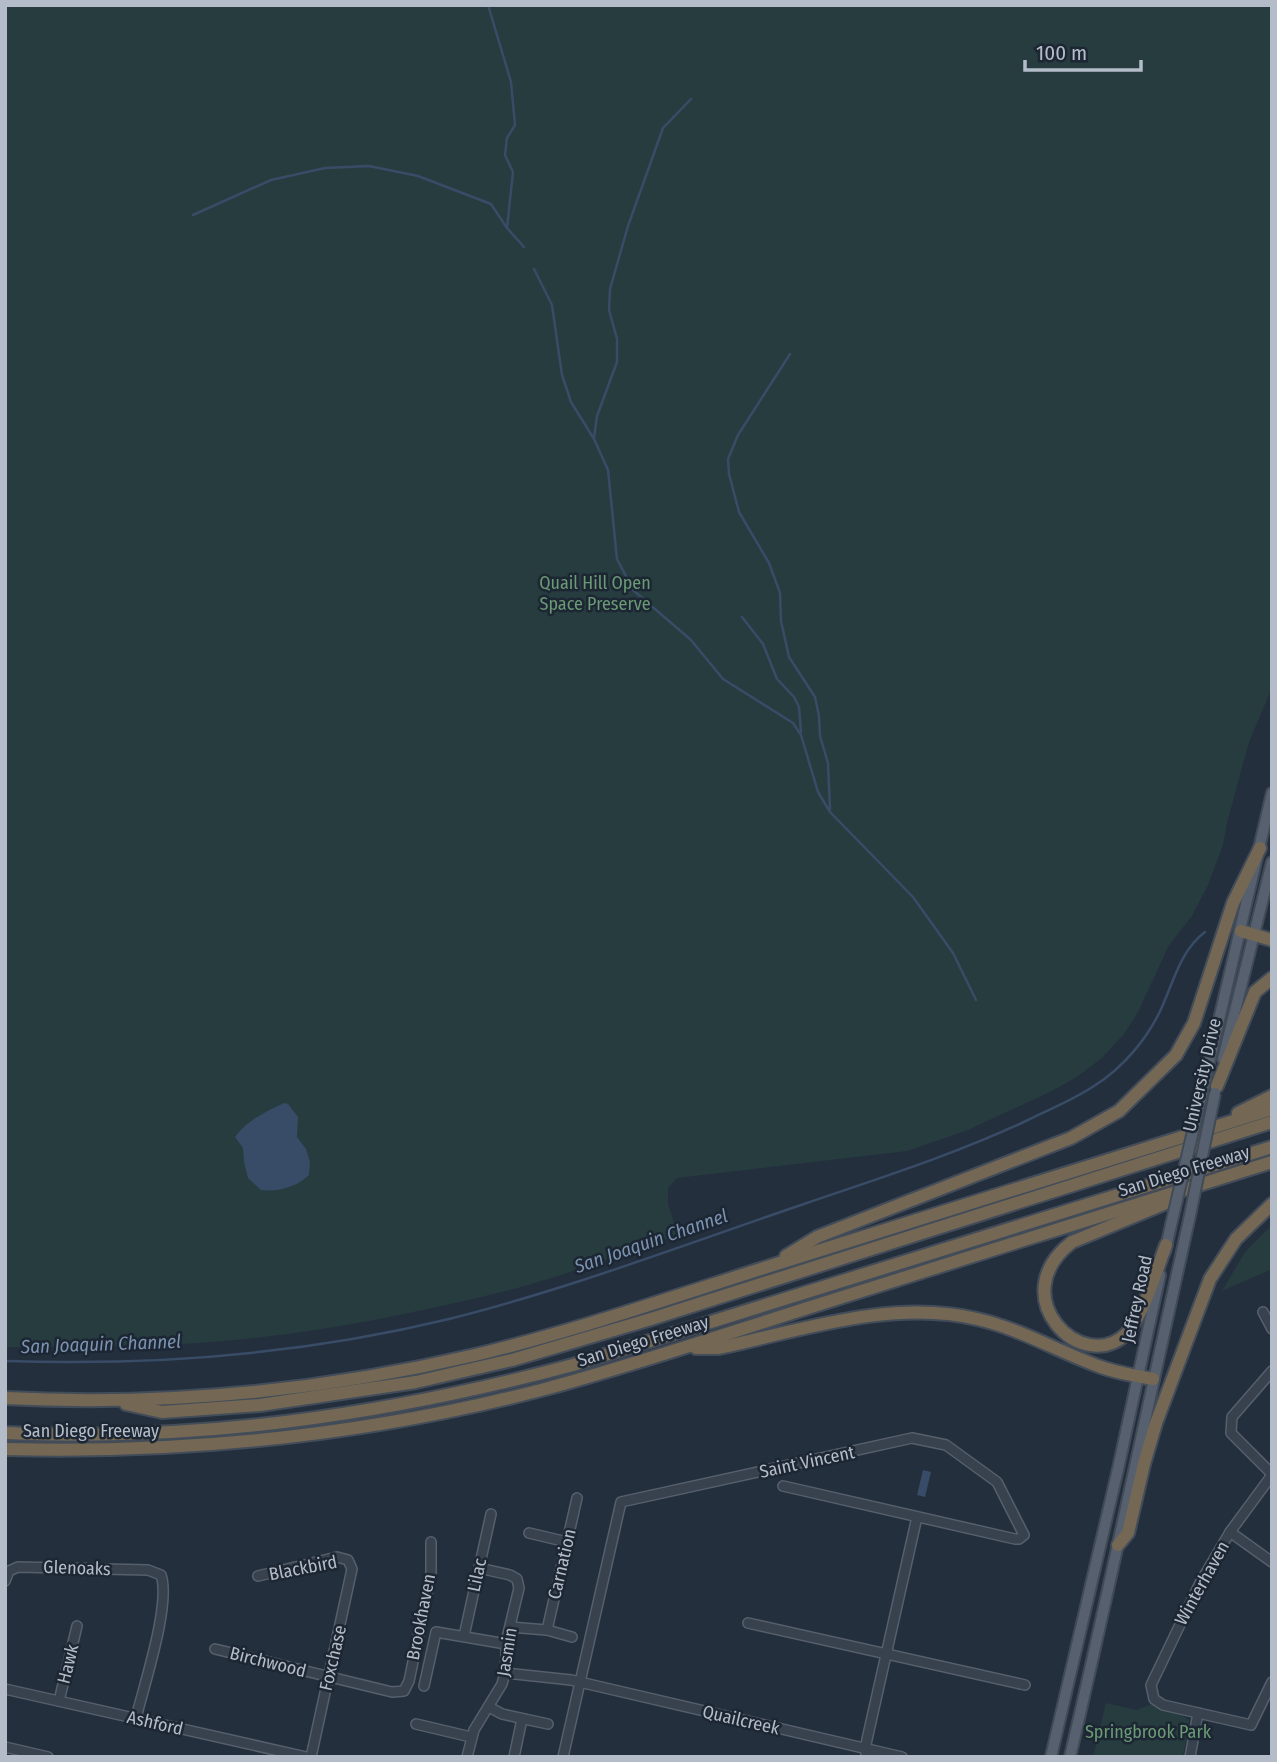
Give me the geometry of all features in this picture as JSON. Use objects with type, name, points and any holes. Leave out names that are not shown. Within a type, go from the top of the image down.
[{"type":"highway","points":[[767,1267],[817,1237],[1071,1138],[1108,1119],[1130,1102],[1176,1055],[1185,1040],[1202,999],[1233,902],[1260,848]]},
{"type":"highway","points":[[1241,931],[1272,940]]},
{"type":"highway","points":[[1216,1090],[1255,992],[1272,978]]},
{"type":"highway","points":[[1216,1126],[1272,1096]]},
{"type":"highway","name":"San Diego Freeway","points":[[5,1398],[105,1400],[244,1392],[420,1367],[540,1338],[1272,1109]]},
{"type":"highway","name":"San Diego Freeway","points":[[105,1400],[162,1412],[260,1405],[390,1386],[512,1360],[664,1315],[1272,1122]]},
{"type":"highway","points":[[5,1433],[97,1435],[223,1430],[405,1405],[500,1384],[573,1365],[1272,1147]]},
{"type":"highway","name":"San Diego Freeway","points":[[5,1449],[182,1447],[292,1438],[435,1414],[545,1389],[678,1349],[1272,1162]]},
{"type":"highway","points":[[1166,1245],[1136,1321],[1119,1339],[1100,1345],[1080,1342],[1069,1337],[1053,1320],[1046,1308],[1044,1282],[1062,1250],[1072,1242],[1220,1178]]},
{"type":"highway","points":[[1118,1545],[1128,1533],[1156,1423],[1210,1279],[1236,1239],[1272,1204]]},
{"type":"highway","points":[[678,1349],[719,1348],[841,1321],[891,1313],[925,1312],[977,1319],[1013,1329],[1101,1367],[1153,1379]]},
{"type":"main road","points":[[1260,848],[1272,793]]},
{"type":"main road","name":"Jeffrey Road","points":[[1051,1757],[1139,1376],[1166,1245],[1260,848]]},
{"type":"main road","name":"University Drive","points":[[1153,1379],[1216,1090],[1272,862]]},
{"type":"main road","points":[[1070,1757],[1108,1596],[1153,1379]]},
{"type":"street","points":[[1264,1312],[1272,1329]]},
{"type":"street","points":[[1272,1371],[1232,1417],[1231,1433],[1272,1475]]},
{"type":"street","name":"Saint Vincent","points":[[580,1683],[621,1502],[912,1438],[946,1445],[997,1482],[1024,1535],[1019,1539],[783,1486]]},
{"type":"street","name":"Winterhaven","points":[[1199,1713],[1163,1705],[1154,1699],[1151,1685],[1198,1586],[1230,1532],[1272,1475]]},
{"type":"street","name":"Carnation","points":[[547,1630],[577,1498]]},
{"type":"street","name":"Lilac","points":[[464,1636],[491,1514]]},
{"type":"street","points":[[856,1757],[866,1753],[917,1517]]},
{"type":"street","points":[[1230,1532],[1272,1562]]},
{"type":"street","points":[[529,1533],[567,1542]]},
{"type":"street","name":"Brookhaven","points":[[404,1691],[409,1681],[431,1575],[431,1542]]},
{"type":"street","name":"Blackbird","points":[[258,1576],[337,1557],[348,1560]]},
{"type":"street","name":"Foxchase","points":[[311,1757],[352,1569],[348,1560]]},
{"type":"street","name":"Glenoaks","points":[[5,1581],[9,1571],[18,1567],[148,1570],[161,1575],[162,1612],[136,1718]]},
{"type":"street","name":"Jasmin","points":[[467,1757],[471,1737],[497,1693],[505,1673],[506,1644],[519,1588],[517,1579],[510,1575],[479,1568]]},
{"type":"street","points":[[748,1623],[1025,1685]]},
{"type":"street","name":"Hawk","points":[[59,1701],[77,1626]]},
{"type":"street","points":[[510,1627],[547,1630],[572,1637]]},
{"type":"street","points":[[424,1686],[436,1632],[506,1644]]},
{"type":"street","name":"Birchwood","points":[[215,1650],[392,1692],[404,1691]]},
{"type":"street","name":"Quailcreek","points":[[505,1673],[551,1677],[580,1683],[866,1753],[902,1757]]},
{"type":"street","points":[[1190,1757],[1199,1713],[1251,1725],[1272,1682]]},
{"type":"street","points":[[563,1757],[580,1683]]},
{"type":"street","name":"Ashford","points":[[5,1689],[306,1757]]},
{"type":"street","points":[[489,1707],[502,1714],[548,1724]]},
{"type":"street","points":[[514,1757],[522,1719]]},
{"type":"street","points":[[416,1724],[471,1737]]},
{"type":"street","points":[[5,1747],[48,1757]]},
{"type":"green space","name":"Quail Hill Open Space Preserve","points":[[5,5],[1272,5],[1272,688],[1249,742],[1223,845],[1208,885],[1192,916],[1169,945],[1138,1012],[1124,1034],[1101,1059],[1052,1091],[968,1130],[907,1151],[677,1178],[668,1188],[668,1204],[678,1235],[506,1291],[376,1320],[245,1339],[95,1347],[5,1347]]},
{"type":"green space","points":[[1272,1225],[1272,1269],[1222,1291],[1245,1252]]},
{"type":"green space","name":"Springbrook Park","points":[[1106,1703],[1136,1710],[1152,1704],[1189,1720],[1183,1757],[1093,1757]]},
{"type":"water","points":[[284,1103],[288,1104],[298,1117],[297,1137],[306,1149],[310,1162],[309,1175],[287,1188],[261,1190],[248,1178],[243,1148],[235,1137],[251,1121]]},
{"type":"water","points":[[923,1470],[931,1472],[925,1497],[917,1495]]},
{"type":"waterway","points":[[488,5],[511,82],[515,125],[507,138],[505,155],[513,172],[507,228]]},
{"type":"waterway","points":[[594,438],[597,416],[617,362],[617,339],[609,310],[610,289],[628,226],[663,128],[691,99]]},
{"type":"waterway","points":[[193,215],[271,180],[325,168],[369,166],[418,176],[491,204],[524,247]]},
{"type":"waterway","points":[[534,269],[552,305],[562,375],[571,402],[594,439],[608,470],[617,559],[633,590],[691,640],[723,679],[793,723],[801,735],[818,792],[830,812],[913,897],[953,953],[976,1000]]},
{"type":"waterway","points":[[790,354],[738,435],[728,459],[729,474],[739,512],[769,563],[780,593],[781,621],[789,657],[815,697],[820,736],[828,763],[830,809]]},
{"type":"waterway","points":[[742,617],[763,644],[777,679],[794,697],[799,707],[801,732]]},
{"type":"waterway","name":"San Joaquin Channel","points":[[5,1361],[117,1361],[228,1355],[395,1331],[494,1307],[583,1280],[918,1165],[1028,1120],[1078,1096],[1105,1079],[1125,1061],[1150,1030],[1184,957],[1205,932]]}]
